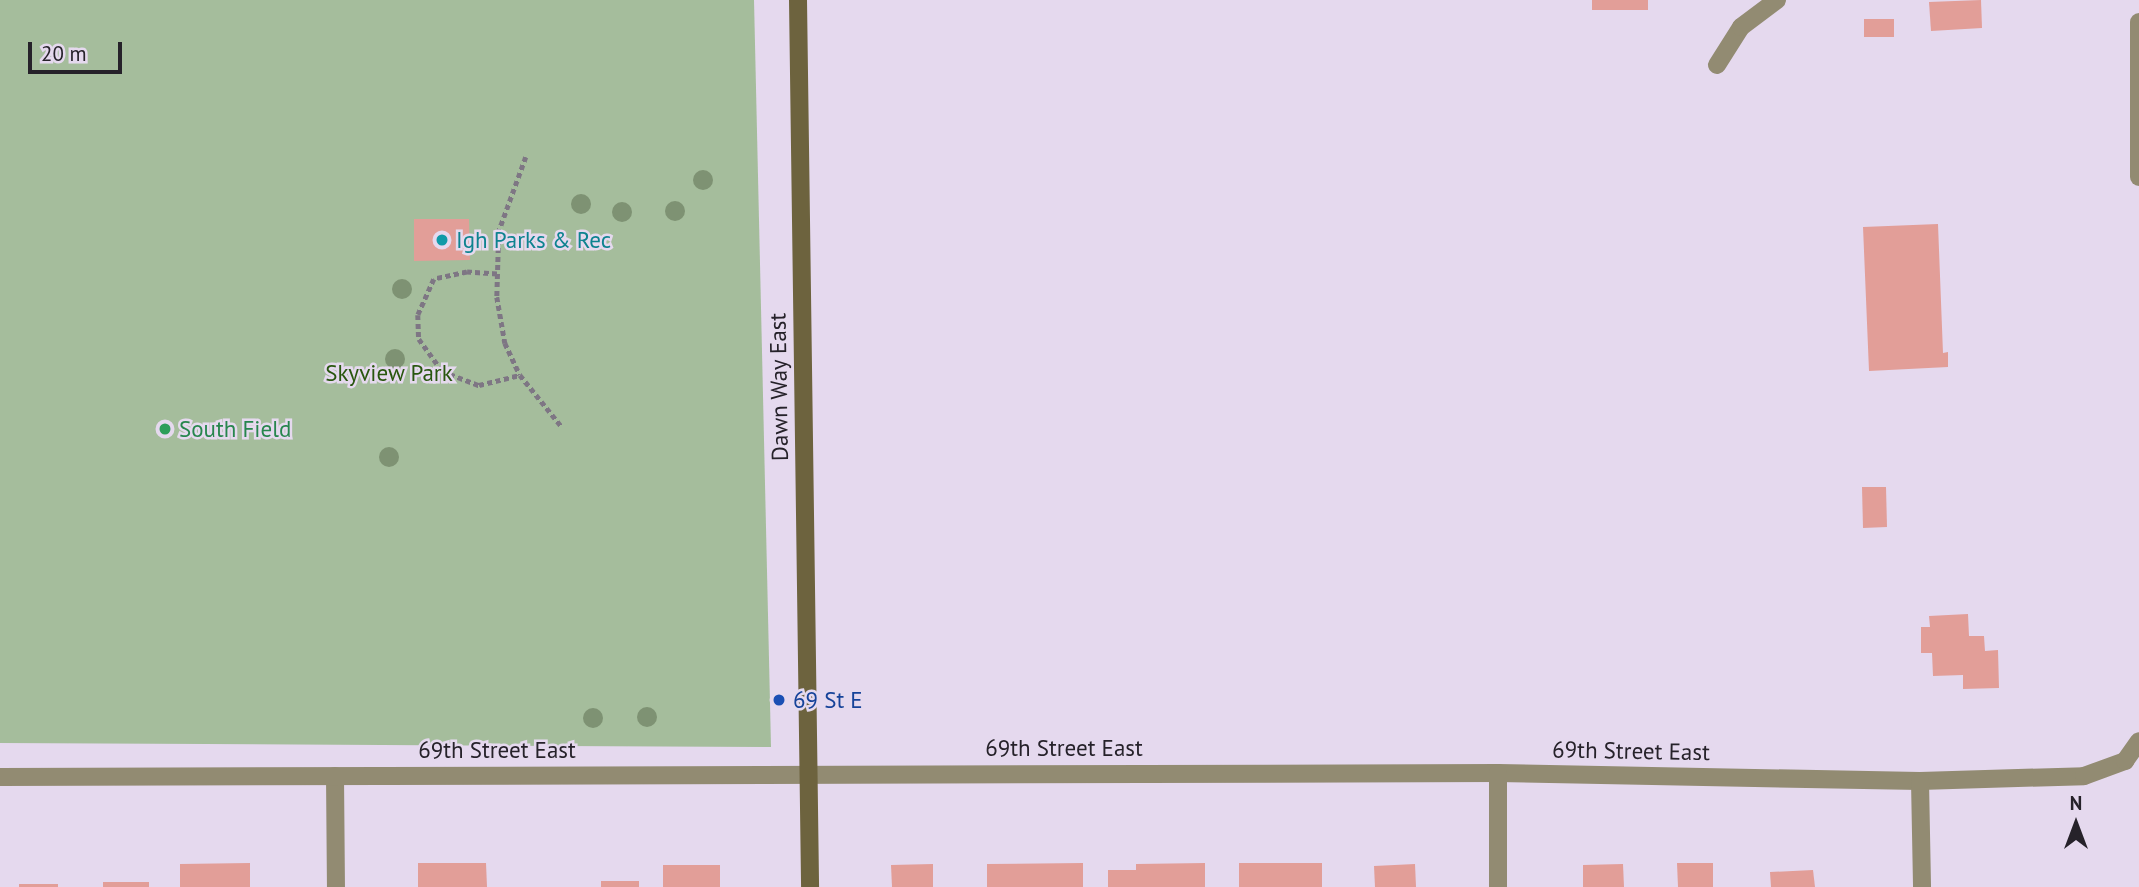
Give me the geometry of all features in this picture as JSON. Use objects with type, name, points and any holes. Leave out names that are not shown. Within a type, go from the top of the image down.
[{"type":"street","name":"Dawn Way East","points":[[798,0],[810,887]]},
{"type":"street","points":[[1717,65],[1741,27],[1777,0]]},
{"type":"street","points":[[2139,22],[2139,177]]},
{"type":"street","name":"69th Street East","points":[[0,777],[1499,773],[1920,781],[2084,775],[2125,761],[2139,741]]},
{"type":"street","points":[[1498,887],[1499,773]]},
{"type":"street","points":[[335,775],[336,887]]},
{"type":"street","points":[[1920,781],[1922,887]]},
{"type":"path","points":[[526,157],[499,231],[497,275],[505,343],[520,375],[562,427]]},
{"type":"path","points":[[497,275],[467,272],[434,279],[418,315],[419,339],[442,371],[479,385],[520,375]]},
{"type":"green space","name":"Skyview Park","points":[[0,0],[754,0],[771,747],[0,743]]},
{"type":"building","points":[[1592,0],[1648,0],[1648,10],[1592,10]]},
{"type":"building","points":[[1981,0],[1982,28],[1931,31],[1929,2]]},
{"type":"building","points":[[1864,19],[1894,19],[1894,37],[1864,37]]},
{"type":"building","name":"Igh Parks & Rec","points":[[414,219],[469,219],[470,260],[414,261]]},
{"type":"building","points":[[1938,224],[1943,353],[1948,352],[1948,367],[1869,371],[1863,227]]},
{"type":"building","points":[[1862,487],[1886,487],[1887,527],[1863,528]]},
{"type":"building","points":[[1968,614],[1969,636],[1984,636],[1985,651],[1998,650],[1999,688],[1963,689],[1963,675],[1933,676],[1932,653],[1921,653],[1921,627],[1930,627],[1929,616]]},
{"type":"building","points":[[250,863],[250,887],[180,887],[180,864]]},
{"type":"building","points":[[418,863],[486,863],[487,887],[418,887]]},
{"type":"building","points":[[1083,863],[1083,887],[987,887],[987,864]]},
{"type":"building","points":[[1205,863],[1205,887],[1108,887],[1108,870],[1136,870],[1136,864]]},
{"type":"building","points":[[1239,863],[1322,863],[1322,887],[1239,887]]},
{"type":"building","points":[[1677,863],[1713,863],[1713,887],[1678,887]]},
{"type":"building","points":[[933,864],[933,887],[892,887],[891,865]]},
{"type":"building","points":[[1415,864],[1416,887],[1375,887],[1374,866]]},
{"type":"building","points":[[1623,864],[1624,887],[1583,887],[1583,865]]},
{"type":"building","points":[[663,865],[720,865],[720,887],[663,887]]},
{"type":"building","points":[[1813,870],[1815,887],[1771,887],[1770,872]]},
{"type":"building","points":[[601,881],[639,881],[639,887],[601,887]]},
{"type":"building","points":[[103,882],[149,882],[149,887],[103,887]]},
{"type":"building","points":[[19,884],[58,884],[58,887],[19,887]]},
{"type":"place","name":"Igh Parks & Rec","points":[[442,240]]},
{"type":"place","name":"South Field","points":[[165,429]]},
{"type":"place","name":"69 St E","points":[[779,700]]}]
